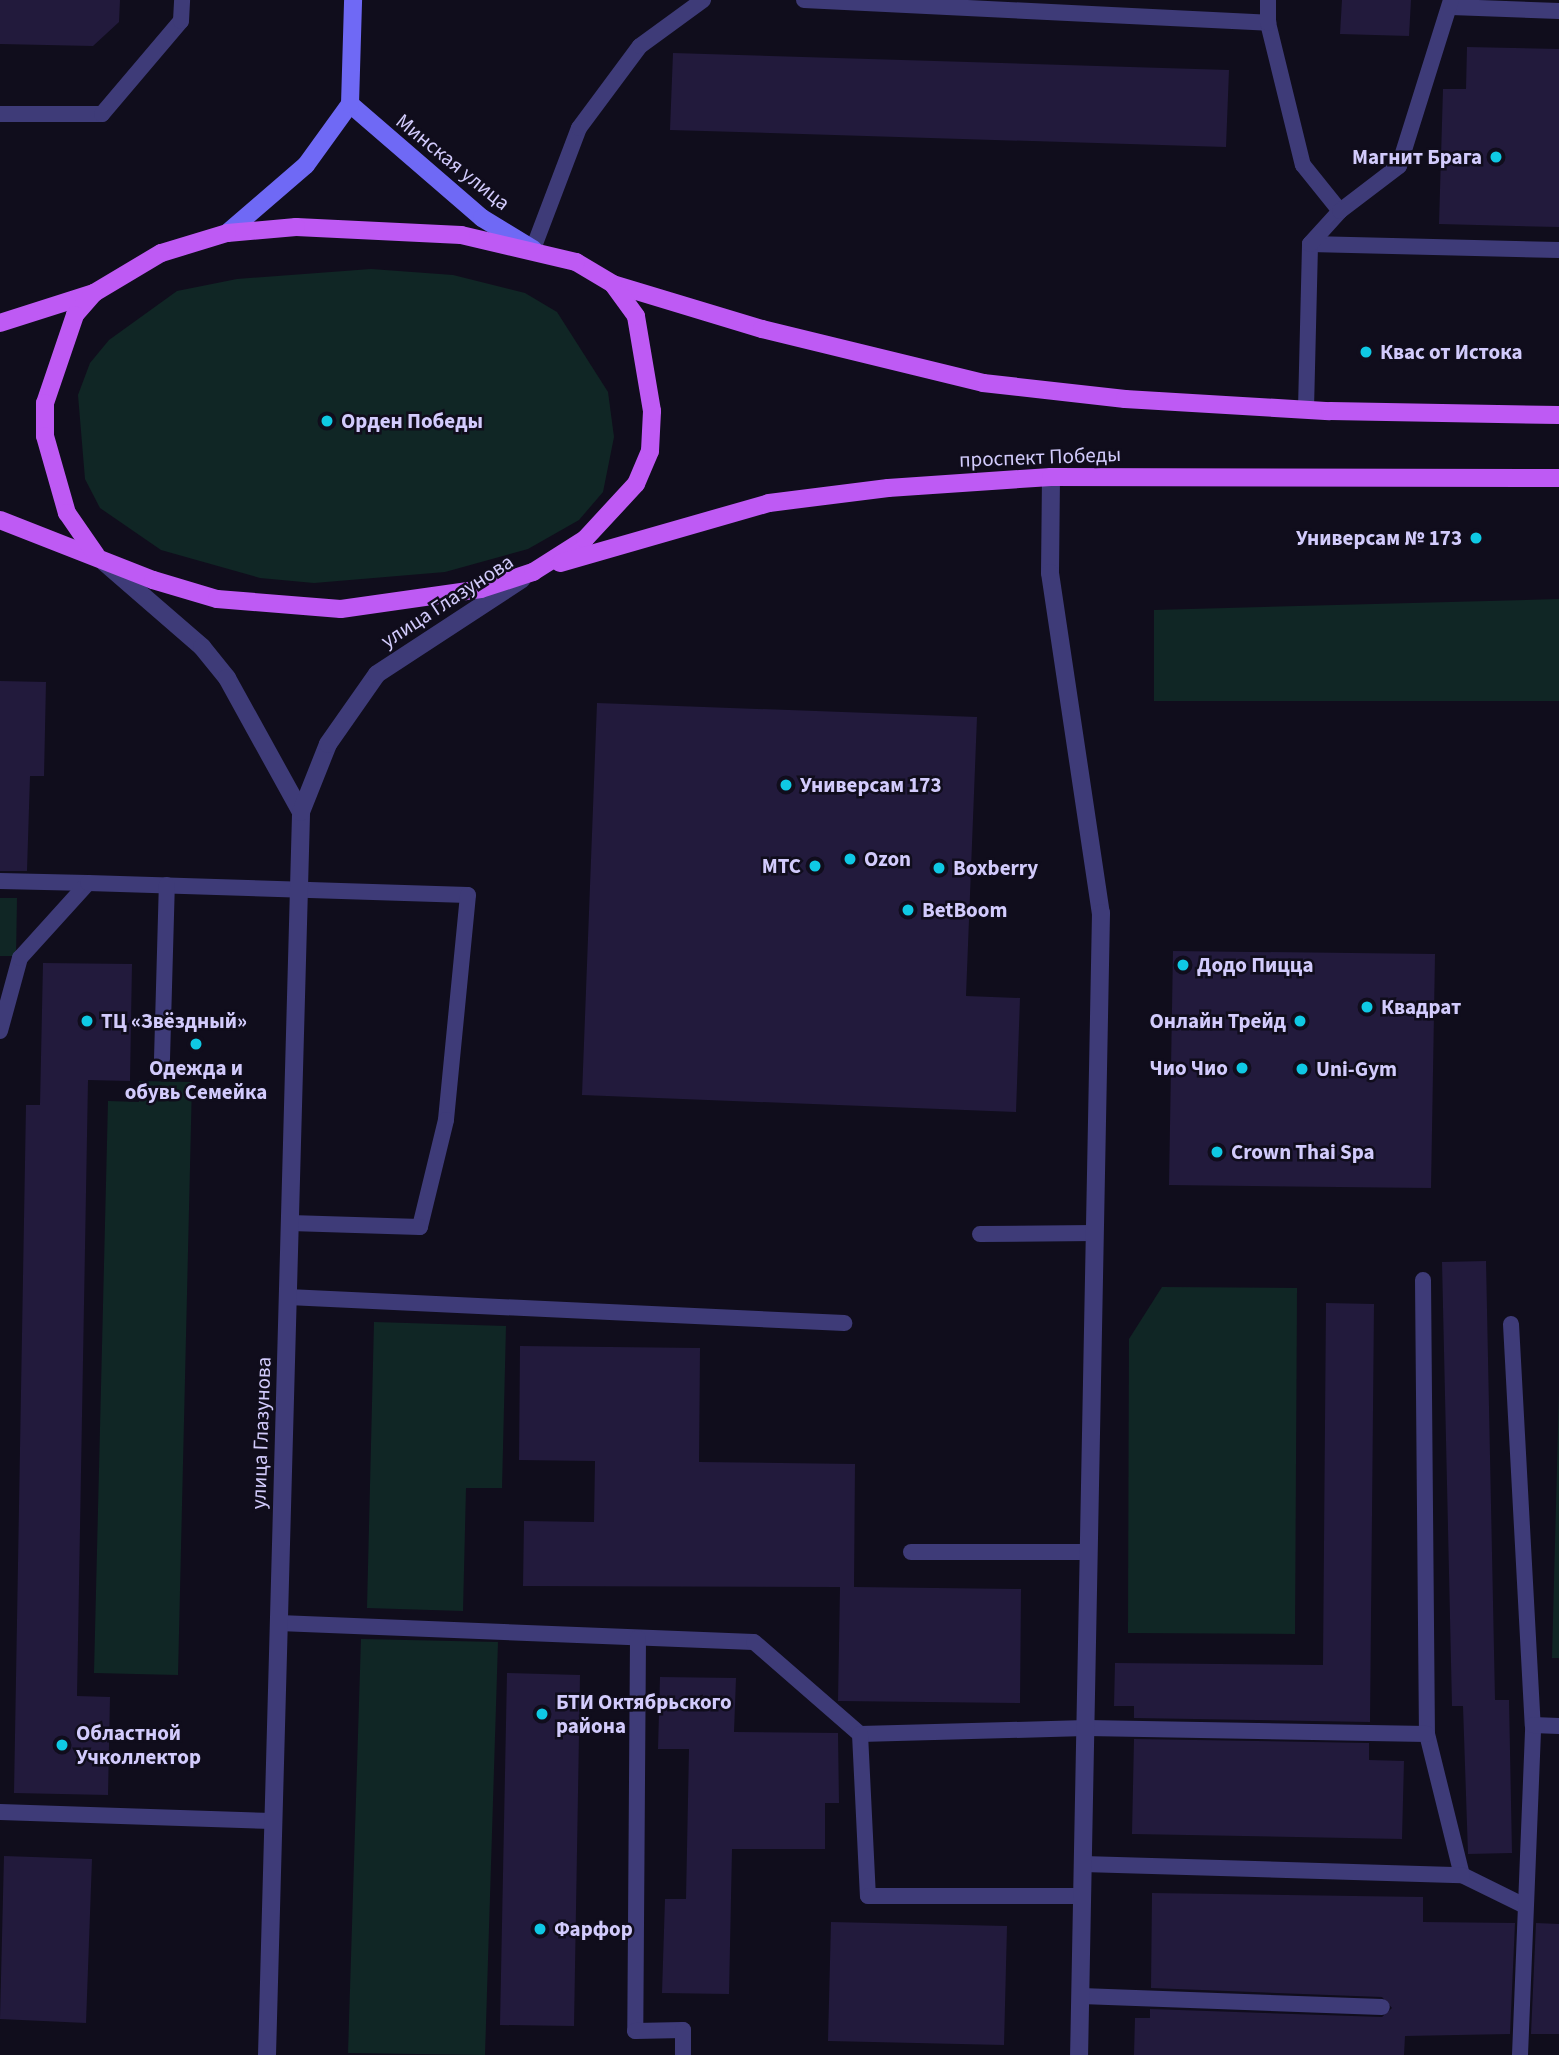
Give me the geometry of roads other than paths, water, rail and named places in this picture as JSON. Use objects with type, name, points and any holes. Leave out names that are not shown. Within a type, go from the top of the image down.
[{"type":"main road","points":[[227,233],[306,164],[350,104],[353,0]]},
{"type":"main road","name":"Минская улица","points":[[350,104],[482,218],[533,249]]},
{"type":"main road","points":[[0,323],[94,293],[161,253],[227,233],[375,226],[533,249],[576,262],[613,284],[762,329],[983,383],[1306,409],[1559,415]]},
{"type":"main road","points":[[534,572],[610,519],[636,484],[650,451],[648,361],[636,316],[613,284]]},
{"type":"main road","points":[[94,293],[63,341],[45,403],[45,436],[64,503],[96,555]]},
{"type":"main road","name":"проспект Победы","points":[[96,555],[217,599],[282,608],[432,600],[769,503],[1051,477],[1559,478]]},
{"type":"main road","points":[[0,520],[96,555]]},
{"type":"street","points":[[1051,477],[1050,573],[1101,913],[1079,2055]]},
{"type":"street","name":"улица Глазунова","points":[[96,555],[219,667],[250,711],[301,811]]},
{"type":"street","name":"улица Глазунова","points":[[267,2055],[301,811],[328,744],[377,674],[534,572]]},
{"type":"lane","points":[[0,114],[103,114],[181,21],[182,0]]},
{"type":"lane","points":[[533,249],[579,128],[640,46],[703,0]]},
{"type":"lane","points":[[804,0],[1268,23]]},
{"type":"lane","points":[[1268,0],[1268,23],[1303,165],[1340,211]]},
{"type":"lane","points":[[1306,409],[1310,244],[1340,211],[1399,166],[1451,4],[1559,11]]},
{"type":"lane","points":[[1310,244],[1559,250]]},
{"type":"lane","points":[[0,881],[468,895],[446,1121],[420,1227],[290,1223]]},
{"type":"lane","points":[[0,1031],[20,958],[88,883]]},
{"type":"lane","points":[[162,1059],[167,885]]},
{"type":"lane","points":[[980,1234],[1095,1233]]},
{"type":"lane","points":[[1423,1280],[1427,1734],[1462,1875]]},
{"type":"lane","points":[[288,1297],[844,1323]]},
{"type":"lane","points":[[1511,1324],[1533,1725],[1521,1904],[1520,2055]]},
{"type":"lane","points":[[911,1552],[1089,1552]]},
{"type":"lane","points":[[279,1623],[754,1642],[860,1734],[1086,1728],[1427,1734]]},
{"type":"lane","points":[[638,1638],[635,2031],[683,2030],[683,2055]]},
{"type":"lane","points":[[1533,1725],[1559,1726]]},
{"type":"lane","points":[[860,1734],[867,1896],[1082,1896]]},
{"type":"lane","points":[[0,1812],[274,1821]]},
{"type":"lane","points":[[1083,1864],[1462,1875],[1521,1904]]},
{"type":"lane","points":[[1081,1996],[1382,2007]]},
{"type":"place","name":"Магнит Брага","points":[[1496,157]]},
{"type":"place","name":"Квас от Истока","points":[[1366,352]]},
{"type":"place","name":"Орден Победы","points":[[327,421]]},
{"type":"place","name":"Универсам № 173","points":[[1476,538]]},
{"type":"place","name":"Универсам 173","points":[[786,785]]},
{"type":"place","name":"Ozon","points":[[850,859]]},
{"type":"place","name":"МТС","points":[[815,866]]},
{"type":"place","name":"Boxberry","points":[[939,868]]},
{"type":"place","name":"BetBoom","points":[[908,910]]},
{"type":"place","name":"Додо Пицца","points":[[1183,965]]},
{"type":"place","name":"Квадрат","points":[[1367,1007]]},
{"type":"place","name":"ТЦ «Звёздный»","points":[[87,1021]]},
{"type":"place","name":"Онлайн Трейд","points":[[1300,1021]]},
{"type":"place","name":"Одежда и обувь Семейка","points":[[196,1044]]},
{"type":"place","name":"Чио Чио","points":[[1242,1068]]},
{"type":"place","name":"Uni-Gym","points":[[1302,1069]]},
{"type":"place","name":"Crown Thai Spa","points":[[1217,1152]]},
{"type":"place","name":"БТИ Октябрьского района","points":[[542,1714]]},
{"type":"place","name":"Областной Учколлектор","points":[[62,1745]]},
{"type":"place","name":"Фарфор","points":[[540,1929]]}]
